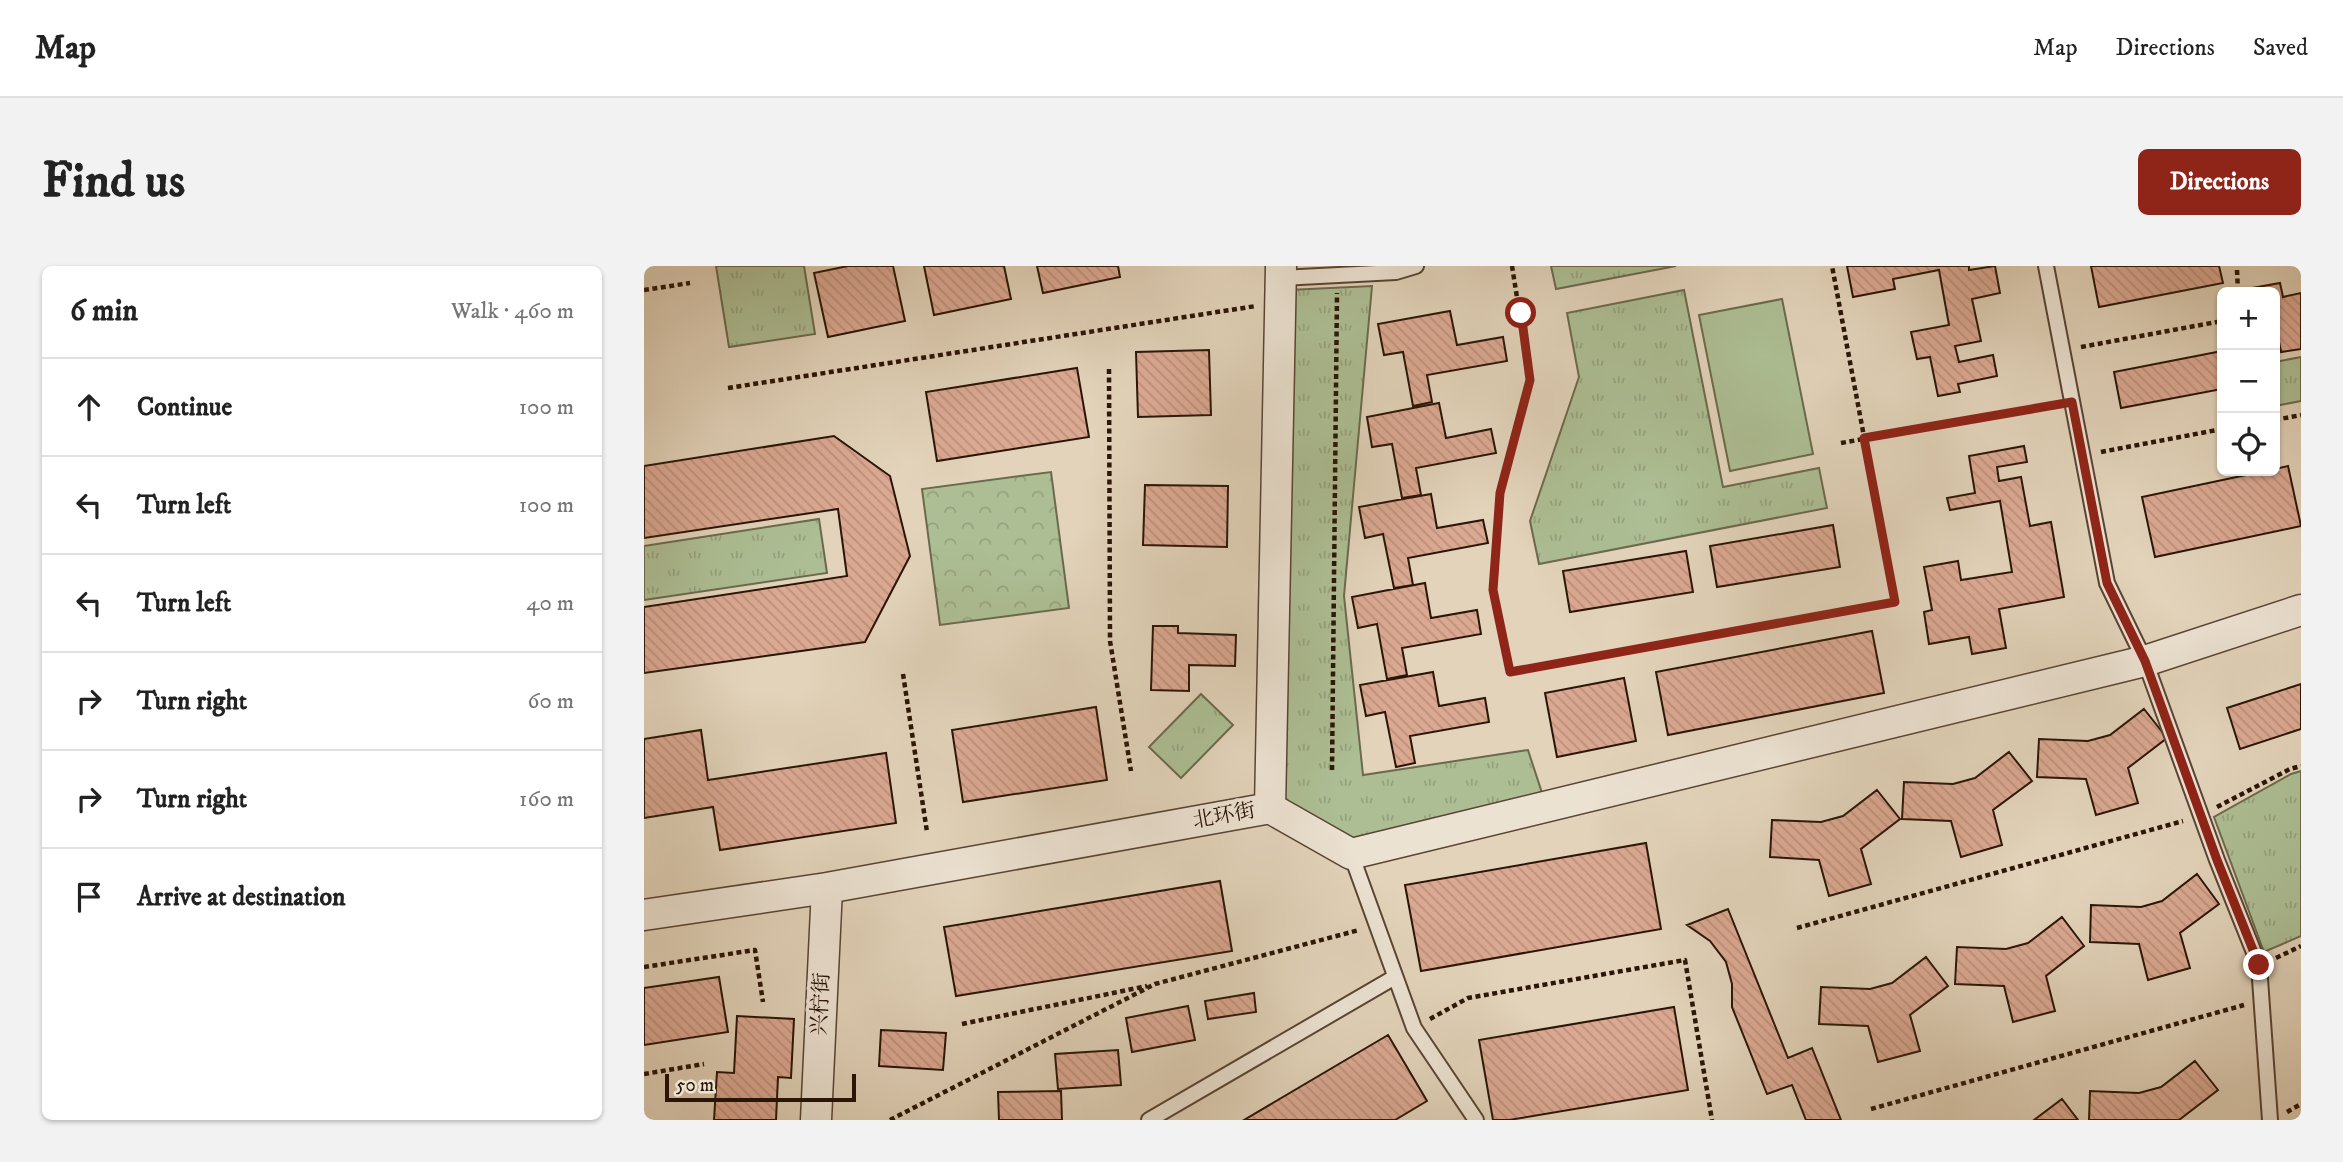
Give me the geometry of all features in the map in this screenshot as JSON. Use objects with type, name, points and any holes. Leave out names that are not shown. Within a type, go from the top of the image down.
[{"type":"street","name":"北环街","points":[[644,915],[827,888],[1270,808],[1281,282]]},
{"type":"street","points":[[1270,808],[1351,854],[2145,661],[2301,610]]},
{"type":"street","name":"兴柠街","points":[[816,1120],[827,888]]},
{"type":"lane","points":[[1281,282],[1337,275],[1396,272],[1416,266]]},
{"type":"lane","points":[[2046,266],[2107,583],[2145,661],[2259,965],[2270,1120]]},
{"type":"lane","points":[[1351,854],[1414,1028],[1476,1120]]},
{"type":"lane","points":[[1149,1120],[1395,977]]},
{"type":"path","points":[[1512,266],[1530,380],[1500,493],[1493,590],[1510,672],[1895,602],[1832,266]]},
{"type":"path","points":[[2237,270],[2238,287]]},
{"type":"path","points":[[1332,770],[1337,275]]},
{"type":"path","points":[[728,388],[1281,282]]},
{"type":"path","points":[[644,290],[690,283]]},
{"type":"path","points":[[2063,350],[2217,322]]},
{"type":"path","points":[[1109,369],[1110,641],[1131,771]]},
{"type":"path","points":[[1841,443],[2072,402]]},
{"type":"path","points":[[2280,419],[2301,415]]},
{"type":"path","points":[[2083,455],[2217,430]]},
{"type":"path","points":[[904,674],[927,832]]},
{"type":"path","points":[[1797,928],[2201,816],[2290,769],[2301,766]]},
{"type":"path","points":[[962,1024],[1155,984],[1377,925]]},
{"type":"path","points":[[2259,965],[2301,946]]},
{"type":"path","points":[[644,967],[755,950],[763,1002]]},
{"type":"path","points":[[1414,1028],[1468,998],[1685,960],[1712,1120]]},
{"type":"path","points":[[890,1120],[1155,984]]},
{"type":"path","points":[[1871,1109],[2261,1000]]},
{"type":"path","points":[[644,1074],[704,1064]]},
{"type":"green space","points":[[716,266],[804,266],[815,334],[729,347]]},
{"type":"green space","points":[[1551,266],[1676,266],[1556,289]]},
{"type":"green space","points":[[1372,286],[1344,596],[1363,775],[1528,750],[1544,799],[1348,840],[1281,802],[1289,290]]},
{"type":"green space","points":[[1684,290],[1723,487],[1819,468],[1827,508],[1539,564],[1530,521],[1579,377],[1567,313]]},
{"type":"green space","points":[[1782,299],[1813,454],[1730,471],[1699,315]]},
{"type":"green space","points":[[2301,357],[2301,401],[2280,405],[2280,361]]},
{"type":"green space","points":[[1051,472],[1069,608],[940,625],[922,489]]},
{"type":"green space","points":[[819,519],[827,573],[644,600],[644,546]]},
{"type":"green space","points":[[1201,694],[1233,725],[1181,778],[1149,747]]},
{"type":"green space","points":[[2301,771],[2301,936],[2264,952],[2214,817]]},
{"type":"building","points":[[848,266],[893,266],[905,321],[828,337],[814,273]]},
{"type":"building","points":[[924,266],[1004,266],[1011,299],[934,315]]},
{"type":"building","points":[[1037,266],[1118,266],[1120,277],[1043,293]]},
{"type":"building","points":[[1847,266],[1969,266],[1969,270],[1995,266],[2000,293],[1972,299],[1981,341],[1955,346],[1959,362],[1993,355],[1997,376],[1958,384],[1960,392],[1938,396],[1930,357],[1917,359],[1911,332],[1949,325],[1939,270],[1893,279],[1895,289],[1853,297]]},
{"type":"building","points":[[2091,266],[2219,266],[2223,283],[2099,307]]},
{"type":"building","points":[[2280,283],[2283,297],[2301,293],[2301,349],[2281,352],[2280,287],[2258,287]]},
{"type":"building","points":[[1450,311],[1457,345],[1503,337],[1507,361],[1427,375],[1432,402],[1413,406],[1403,352],[1384,355],[1378,324]]},
{"type":"building","points":[[1209,350],[1211,415],[1138,417],[1136,352]]},
{"type":"building","points":[[2217,352],[2217,390],[2121,408],[2114,372]]},
{"type":"building","points":[[1077,368],[1089,437],[937,461],[926,392]]},
{"type":"building","points":[[1439,403],[1446,438],[1491,429],[1496,453],[1416,468],[1421,495],[1402,498],[1392,444],[1372,447],[1367,417]]},
{"type":"building","points":[[834,436],[890,476],[910,556],[865,642],[644,673],[644,607],[847,576],[838,509],[644,538],[644,466]]},
{"type":"building","points":[[2024,446],[2027,462],[1997,467],[1999,481],[2021,477],[2030,526],[2051,522],[2064,597],[1999,609],[2006,648],[1972,654],[1969,637],[1929,644],[1924,612],[1932,610],[1924,567],[1958,561],[1961,580],[2012,572],[2000,501],[1950,510],[1947,498],[1975,493],[1969,456]]},
{"type":"building","points":[[2288,466],[2301,526],[2155,557],[2142,497],[2241,476],[2280,476],[2280,468]]},
{"type":"building","points":[[1145,485],[1228,486],[1227,547],[1143,545]]},
{"type":"building","points":[[1431,494],[1437,528],[1483,520],[1488,543],[1408,558],[1413,585],[1394,588],[1383,534],[1365,538],[1359,507]]},
{"type":"building","points":[[1833,525],[1840,567],[1717,587],[1710,546]]},
{"type":"building","points":[[1686,551],[1693,592],[1570,612],[1563,571]]},
{"type":"building","points":[[1425,583],[1431,618],[1477,610],[1481,634],[1402,648],[1407,675],[1387,679],[1377,624],[1358,628],[1352,597]]},
{"type":"building","points":[[1153,626],[1178,626],[1178,633],[1236,635],[1235,666],[1189,665],[1189,691],[1151,690]]},
{"type":"building","points":[[1872,631],[1884,693],[1668,735],[1656,672]]},
{"type":"building","points":[[1433,672],[1439,706],[1485,698],[1489,722],[1410,736],[1415,763],[1396,767],[1385,712],[1366,716],[1360,685]]},
{"type":"building","points":[[1624,678],[1636,741],[1557,757],[1545,693]]},
{"type":"building","points":[[2301,684],[2301,729],[2240,749],[2227,708]]},
{"type":"building","points":[[1096,707],[1107,780],[963,802],[952,730]]},
{"type":"building","points":[[2144,709],[2167,738],[2128,768],[2138,803],[2096,815],[2086,779],[2037,777],[2039,739],[2088,741],[2110,735]]},
{"type":"building","points":[[701,730],[708,780],[886,753],[896,823],[720,850],[713,807],[644,818],[644,739]]},
{"type":"building","points":[[2009,752],[2032,781],[1993,810],[2002,845],[1961,857],[1951,821],[1902,819],[1904,782],[1953,784],[1975,778]]},
{"type":"building","points":[[1877,790],[1900,819],[1861,849],[1871,884],[1829,896],[1819,860],[1770,857],[1772,820],[1821,822],[1843,816]]},
{"type":"building","points":[[1646,843],[1661,929],[1421,971],[1405,885]]},
{"type":"building","points":[[2197,874],[2219,904],[2180,933],[2190,968],[2148,980],[2139,944],[2090,942],[2091,905],[2141,907],[2162,901]]},
{"type":"building","points":[[1220,881],[1232,951],[956,996],[944,927]]},
{"type":"building","points":[[1728,909],[1788,1058],[1812,1048],[1841,1120],[1806,1120],[1792,1085],[1767,1094],[1732,1007],[1732,984],[1726,962],[1710,941],[1687,925]]},
{"type":"building","points":[[2062,917],[2084,946],[2046,976],[2055,1011],[2013,1022],[2004,986],[1955,984],[1957,947],[2006,949],[2028,943]]},
{"type":"building","points":[[1926,957],[1948,986],[1910,1015],[1920,1051],[1878,1062],[1868,1026],[1819,1024],[1821,987],[1870,989],[1892,983]]},
{"type":"building","points":[[719,977],[728,1032],[644,1045],[644,988]]},
{"type":"building","points":[[1254,993],[1256,1012],[1208,1019],[1205,1001]]},
{"type":"building","points":[[1188,1006],[1195,1040],[1132,1052],[1126,1018]]},
{"type":"building","points":[[1674,1007],[1688,1090],[1509,1120],[1493,1120],[1479,1040]]},
{"type":"building","points":[[737,1016],[794,1019],[791,1078],[778,1077],[776,1120],[714,1120],[717,1072],[734,1073]]},
{"type":"building","points":[[881,1030],[946,1033],[943,1070],[879,1066]]},
{"type":"building","points":[[1388,1035],[1427,1101],[1395,1120],[1244,1120]]},
{"type":"building","points":[[1118,1050],[1121,1085],[1058,1089],[1055,1054]]},
{"type":"building","points":[[2195,1061],[2218,1090],[2179,1120],[2089,1120],[2090,1091],[2139,1093],[2161,1087]]},
{"type":"building","points":[[1061,1091],[1062,1120],[999,1120],[998,1092]]},
{"type":"building","points":[[2062,1099],[2078,1120],[2034,1120]]},
{"type":"route","points":[[1521,313],[1530,380],[1500,493],[1493,590],[1510,672],[1895,602],[1864,438],[2072,402],[2107,583],[2145,661],[2217,860],[2259,965]]}]
